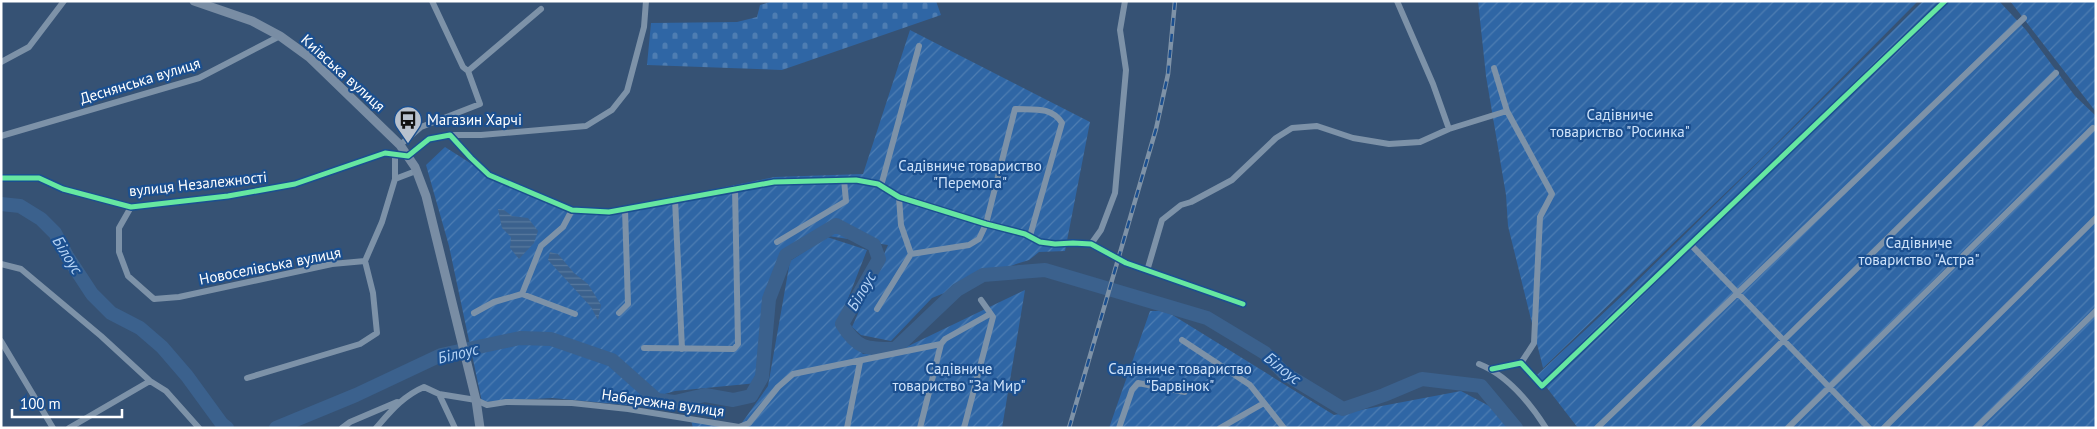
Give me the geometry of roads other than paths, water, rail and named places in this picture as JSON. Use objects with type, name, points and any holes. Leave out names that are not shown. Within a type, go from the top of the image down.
[{"type":"main road","name":"Київська вулиця","points":[[194,1],[236,14],[280,36],[309,57],[400,145],[408,156],[426,196],[457,329],[476,400],[480,428]]},
{"type":"street","points":[[1,62],[29,47],[64,1]]},
{"type":"street","points":[[400,145],[422,127],[480,104],[468,71],[463,67],[432,1]]},
{"type":"street","points":[[408,156],[429,140],[450,135],[481,135],[586,126],[612,110],[626,91],[644,27],[646,1]]},
{"type":"street","points":[[1091,244],[1101,230],[1115,194],[1126,70],[1120,30],[1126,1]]},
{"type":"street","points":[[1397,1],[1433,84],[1449,129]]},
{"type":"street","points":[[1521,363],[1542,386],[1945,1]]},
{"type":"street","points":[[468,71],[541,9]]},
{"type":"street","points":[[1597,428],[2024,18]]},
{"type":"street","name":"Деснянська вулиця","points":[[1,136],[199,78],[280,36]]},
{"type":"street","points":[[881,186],[919,46]]},
{"type":"street","points":[[1492,369],[1521,363],[1534,343],[1540,216],[1552,194],[1507,111],[1494,68]]},
{"type":"street","points":[[1694,428],[2056,73]]},
{"type":"street","points":[[877,310],[911,254],[969,245],[979,239],[986,224],[1015,109],[1050,111],[1058,116],[1062,122],[1030,236]]},
{"type":"street","points":[[1147,271],[1162,220],[1182,204],[1191,202],[1232,180],[1276,138],[1292,128],[1317,126],[1353,138],[1389,144],[1420,142],[1449,129],[1507,111]]},
{"type":"street","points":[[1788,428],[2093,128]]},
{"type":"street","points":[[450,135],[489,175],[572,210],[609,212],[774,182],[856,180],[881,186],[899,197],[1030,236],[1040,242],[1091,244],[1126,263],[1243,304]]},
{"type":"street","name":"вулиця Незалежності","points":[[1,178],[39,178],[63,189],[131,207],[228,196],[295,184],[385,153],[408,156]]},
{"type":"street","points":[[247,378],[360,344],[377,333],[373,293],[365,261],[382,222],[395,179],[395,154]]},
{"type":"street","points":[[395,179],[416,171]]},
{"type":"street","points":[[777,242],[846,201],[844,180]]},
{"type":"street","points":[[644,348],[734,349],[738,344],[735,188]]},
{"type":"street","points":[[899,197],[901,225],[911,254]]},
{"type":"street","points":[[675,199],[682,348]]},
{"type":"street","name":"Новоселівська вулиця","points":[[131,207],[119,228],[119,252],[128,276],[154,299],[179,297],[332,264],[365,261]]},
{"type":"street","points":[[619,313],[628,304],[625,209]]},
{"type":"street","points":[[522,294],[541,246],[563,227],[572,210]]},
{"type":"street","points":[[1884,428],[2096,218]]},
{"type":"street","points":[[1691,245],[1739,292],[1869,428]]},
{"type":"street","points":[[1,264],[21,268],[101,336],[150,381],[166,391],[199,428]]},
{"type":"street","points":[[474,313],[494,302],[522,294],[575,314]]},
{"type":"street","points":[[964,428],[992,317],[981,300]]},
{"type":"street","points":[[1976,428],[2096,311]]},
{"type":"street","points":[[920,428],[941,344],[945,339],[990,314]]},
{"type":"street","points":[[1182,340],[1250,385],[1284,428]]},
{"type":"street","points":[[1,341],[54,428]]},
{"type":"street","name":"Набережна вулиця","points":[[376,428],[400,401],[424,387],[439,394],[476,400],[487,404],[506,402],[572,403],[628,409],[739,427],[749,423],[778,387],[793,374],[860,362],[941,344]]},
{"type":"street","points":[[847,428],[860,362]]},
{"type":"street","points":[[1479,364],[1492,369],[1508,382],[1546,428]]},
{"type":"street","points":[[69,428],[150,381]]},
{"type":"street","points":[[1119,428],[1132,390],[1138,383],[1185,392]]},
{"type":"street","points":[[439,394],[455,428]]},
{"type":"street","points":[[342,428],[350,422],[400,401]]},
{"type":"street","points":[[1220,428],[1264,403]]},
{"type":"waterway","name":"Білоус","points":[[1,204],[20,206],[41,219],[55,233],[67,256],[92,294],[111,313],[140,328],[162,347],[227,428]]},
{"type":"waterway","name":"Білоус","points":[[276,428],[356,395],[441,355],[520,338],[551,339],[612,360],[657,400],[675,402],[705,395],[733,400],[751,396],[762,377],[769,299],[786,255],[836,225],[874,245],[879,259],[842,324],[858,343],[869,348],[895,349],[957,290],[983,275],[1045,270],[1207,318],[1265,353],[1284,373],[1343,409],[1422,379],[1481,386],[1516,428]]},
{"type":"railway","points":[[1069,428],[1156,129],[1168,74],[1175,1]]},
{"type":"place","name":"Магазин Харчі","points":[[408,144]]},
{"type":"park label","name":"Садівниче товариство \"Росинка\"","points":[[1620,124]]},
{"type":"park label","name":"Садівниче товариство \"Перемога\"","points":[[970,174]]},
{"type":"park label","name":"Садівниче товариство \"Астра\"","points":[[1919,252]]},
{"type":"park label","name":"Садівниче товариство \"За Мир\"","points":[[959,378]]},
{"type":"park label","name":"Садівниче товариство \"Барвінок\"","points":[[1180,378]]}]
